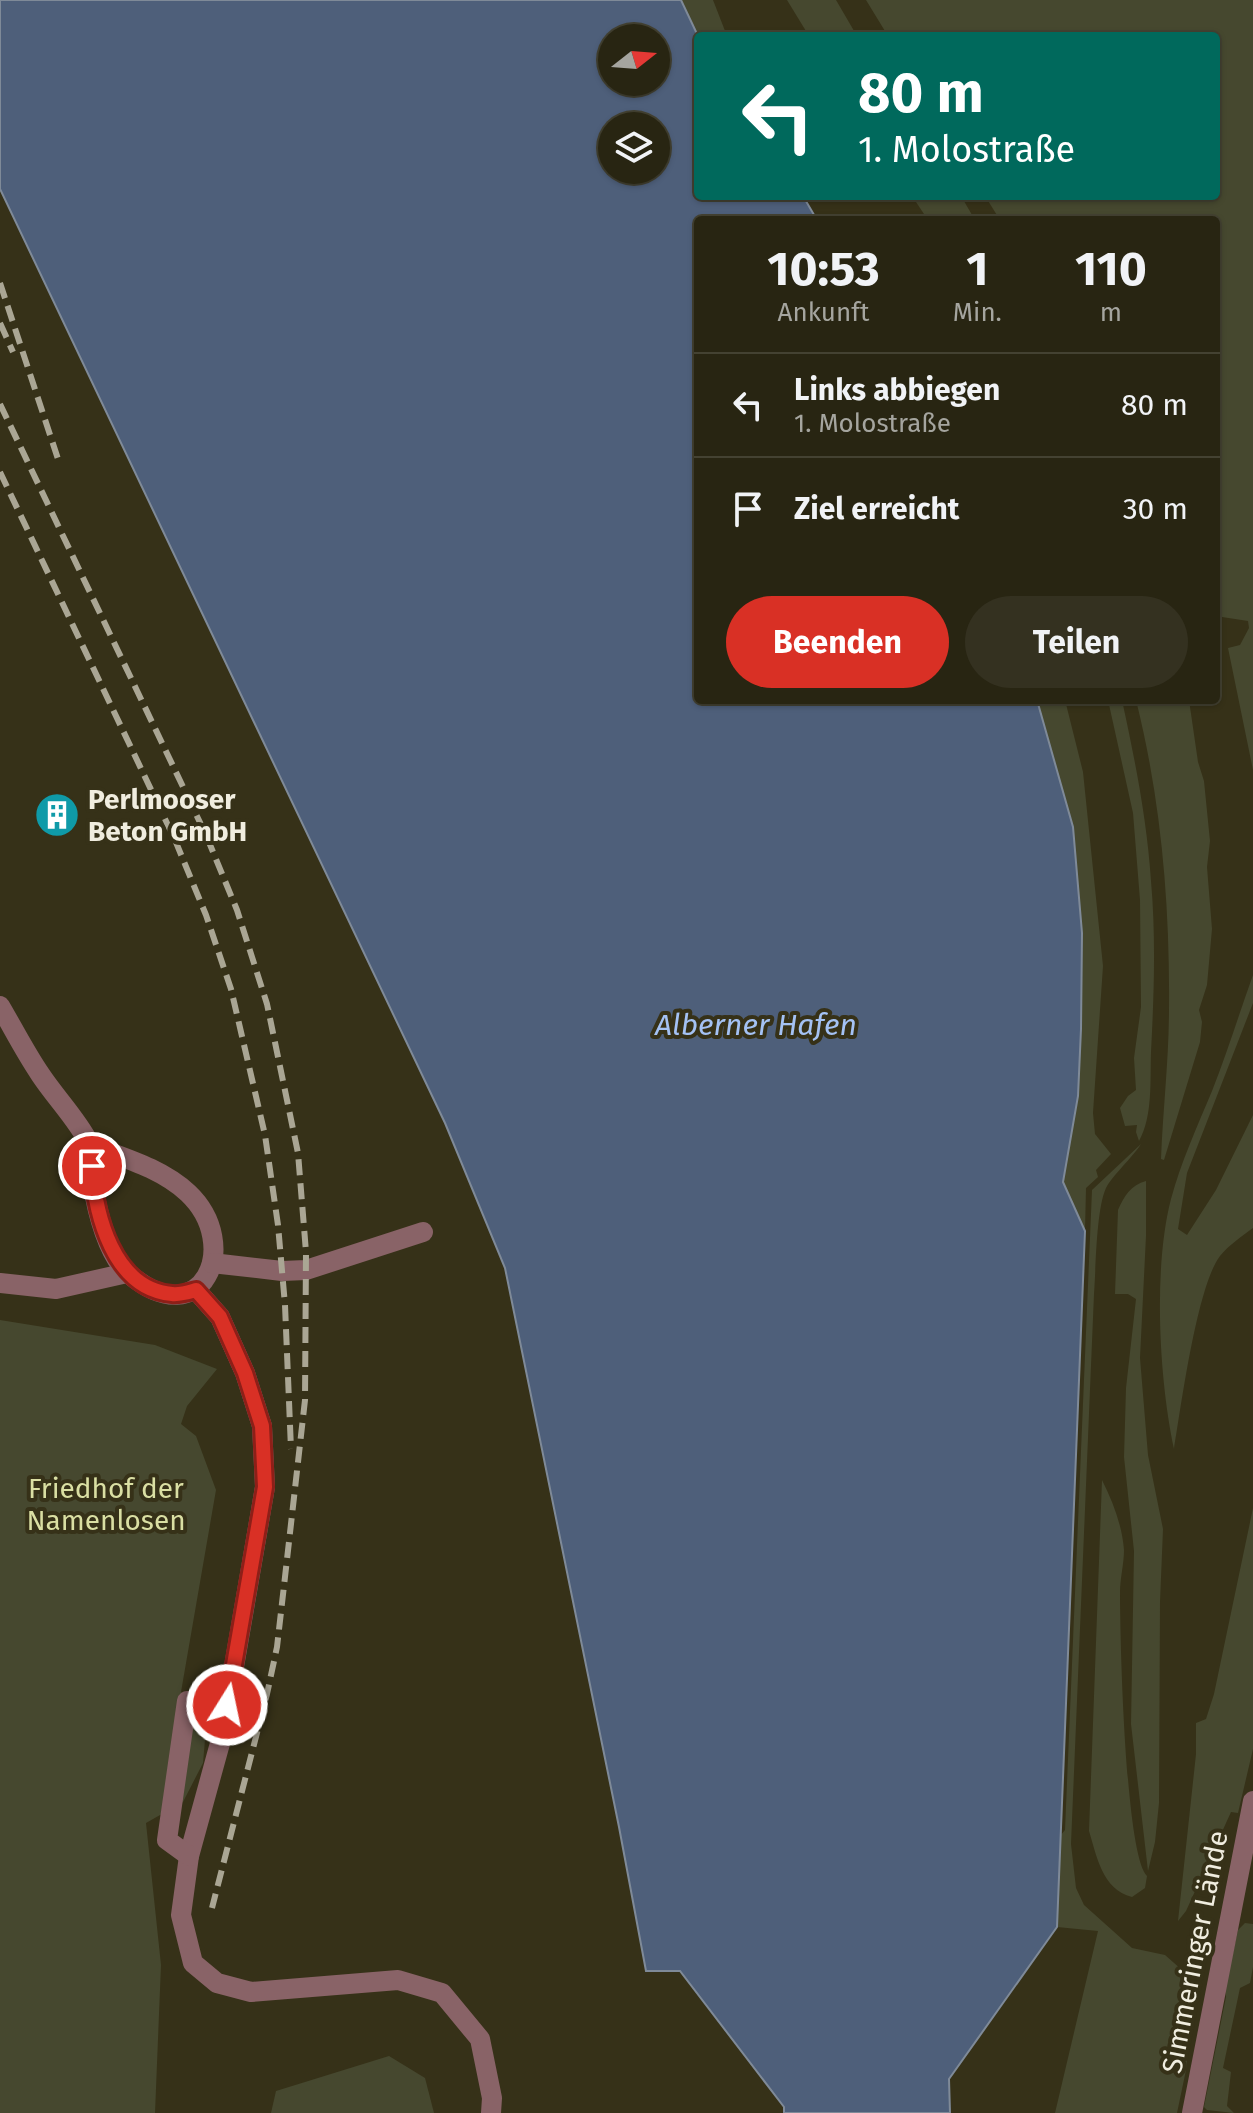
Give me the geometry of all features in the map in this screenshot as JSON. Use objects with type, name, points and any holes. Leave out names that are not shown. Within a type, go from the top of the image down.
[{"type":"street","points":[[0,1006],[39,1073],[90,1145],[93,1187],[102,1221],[113,1251],[127,1273],[156,1291],[175,1295],[196,1290],[206,1278],[214,1249],[208,1223],[190,1195],[170,1179],[139,1163],[90,1145]]},
{"type":"street","points":[[212,1263],[282,1271],[306,1270],[423,1232]]},
{"type":"street","points":[[0,1283],[56,1289],[127,1273]]},
{"type":"street","points":[[196,1290],[220,1317],[245,1373],[262,1426],[265,1487],[222,1736],[189,1856],[181,1915],[193,1963],[217,1983],[251,1992],[398,1980],[442,1993],[480,2039],[492,2098],[491,2113]]},
{"type":"street","points":[[187,1701],[167,1840],[189,1856]]},
{"type":"street","name":"Simmeringer Lände","points":[[1192,2113],[1253,1801]]},
{"type":"green space","points":[[681,0],[713,0],[725,32],[696,32]]},
{"type":"green space","points":[[787,0],[836,0],[855,32],[807,32]]},
{"type":"green space","points":[[866,0],[1253,0],[1253,770],[1228,648],[1240,645],[1249,628],[1248,621],[1220,615],[1220,216],[998,216],[988,200],[1220,200],[1220,32],[886,32]]},
{"type":"green space","points":[[915,200],[963,200],[973,216],[925,216]]},
{"type":"green space","points":[[1038,704],[1066,704],[1083,772],[1103,966],[1093,1113],[1095,1134],[1111,1154],[1096,1170],[1098,1177],[1086,1188],[1085,1231],[1063,1182],[1078,1096],[1081,1029],[1082,933],[1073,827]]},
{"type":"green space","points":[[1109,704],[1123,704],[1143,813],[1153,902],[1150,1098],[1147,1121],[1139,1141],[1137,1125],[1125,1126],[1120,1108],[1136,1090],[1134,1058],[1141,1007],[1140,900],[1133,813]]},
{"type":"green space","points":[[1137,704],[1190,704],[1198,762],[1204,781],[1210,841],[1207,867],[1212,929],[1207,985],[1199,1010],[1202,1022],[1200,1042],[1164,1160],[1161,1159],[1168,1046],[1168,930],[1158,814]]},
{"type":"green space","points":[[1253,975],[1253,1003],[1187,1173],[1178,1229],[1187,1235],[1216,1190],[1253,1115],[1253,1228],[1220,1256],[1204,1293],[1174,1449],[1160,1324],[1165,1227],[1180,1172]]},
{"type":"green space","points":[[1141,1144],[1106,1188],[1098,1224],[1071,1844],[1076,1888],[1084,1905],[1132,1948],[1165,1955],[1182,1970],[1193,1986],[1186,2070],[1177,2113],[1055,2113],[1098,1931],[1057,1927],[1060,1836],[1065,1830],[1092,1190]]},
{"type":"green space","points":[[1146,1181],[1140,1358],[1148,1455],[1163,1529],[1159,1803],[1148,1871],[1131,1724],[1134,1551],[1124,1457],[1126,1388],[1136,1299],[1128,1294],[1115,1294],[1118,1210],[1129,1192]]},
{"type":"green space","name":"Friedhof der Namenlosen","points":[[0,1320],[155,1345],[217,1369],[187,1406],[181,1424],[196,1436],[216,1490],[181,1692],[207,1717],[203,1763],[183,1802],[146,1823],[161,1965],[155,2113],[0,2113]]},
{"type":"green space","points":[[1102,1480],[1116,1514],[1124,1550],[1120,1592],[1125,1742],[1134,1829],[1147,1876],[1145,1888],[1132,1897],[1122,1893],[1107,1879],[1089,1831]]},
{"type":"green space","points":[[1253,1508],[1253,1749],[1238,1813],[1231,1812],[1186,1911],[1178,1921],[1196,1754],[1196,1723],[1206,1719],[1214,1694]]},
{"type":"green space","points":[[1245,1923],[1253,1924],[1253,1967],[1250,1983],[1240,1988],[1223,2068],[1231,2072],[1227,2106],[1234,2113],[1207,2110],[1204,2107],[1225,1989],[1238,1930]]},
{"type":"green space","points":[[389,2056],[425,2078],[434,2113],[271,2113],[276,2091]]},
{"type":"water","name":"Alberner Hafen","points":[[0,0],[681,0],[696,32],[694,200],[805,200],[815,216],[694,216],[694,704],[1038,704],[1073,827],[1082,933],[1078,1096],[1063,1182],[1085,1231],[1057,1927],[949,2079],[950,2113],[784,2113],[784,2107],[680,1971],[646,1971],[505,1268],[445,1123],[0,189]]},
{"type":"railway","points":[[0,283],[58,459]]},
{"type":"railway","points":[[0,323],[13,352]]},
{"type":"railway","points":[[0,404],[206,835],[237,910],[267,1004],[298,1153],[306,1252],[305,1400],[285,1577],[277,1647],[267,1694],[212,1908]]},
{"type":"railway","points":[[0,472],[175,840],[206,915],[231,989],[265,1135],[278,1225],[291,1449]]},
{"type":"place","name":"Perlmooser Beton GmbH","points":[[57,815]]},
{"type":"route","points":[[92,1166],[93,1187],[102,1221],[113,1251],[127,1273],[156,1291],[175,1295],[196,1290],[220,1317],[245,1373],[262,1426],[265,1487],[227,1705]]}]
